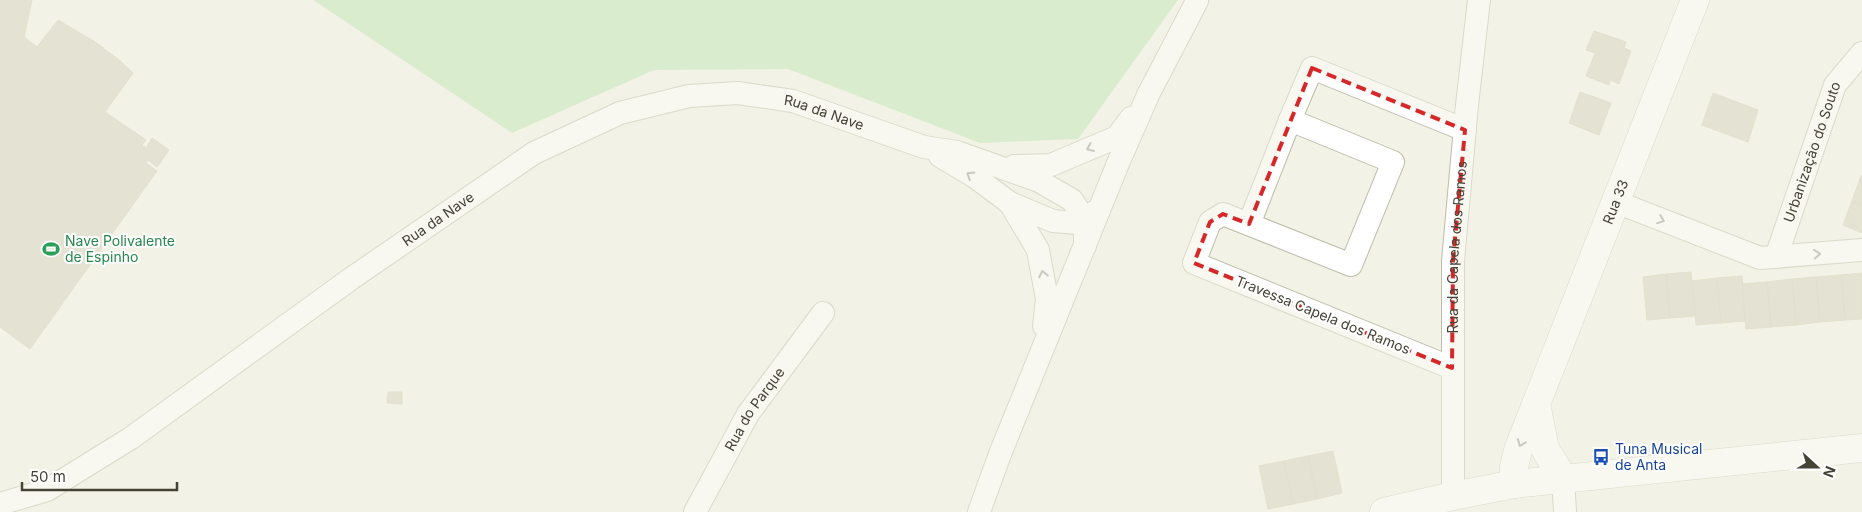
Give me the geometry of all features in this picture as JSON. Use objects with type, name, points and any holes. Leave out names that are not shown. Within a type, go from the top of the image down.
[{"type":"street","name":"Rua da Capela dos Ramos","points":[[1453,496],[1453,261],[1479,0]]},
{"type":"street","name":"Rua 33","points":[[1514,484],[1514,467],[1518,450],[1695,0]]},
{"type":"street","name":"Rua da Nave","points":[[979,512],[1000,454],[1102,204],[1150,93],[1197,1]]},
{"type":"street","name":"Urbanização do Souto","points":[[1776,257],[1835,84],[1862,53]]},
{"type":"street","points":[[1290,120],[1393,162],[1351,265],[1249,224],[1290,120],[1312,68],[1465,130]]},
{"type":"street","name":"Rua da Nave","points":[[0,504],[47,490],[131,438],[352,278],[534,153],[620,113],[689,96],[738,93],[793,101],[924,147],[958,152],[1039,181],[1072,200],[1085,220],[1085,246]]},
{"type":"street","name":"Rua da Nave","points":[[990,163],[1017,167],[1051,165],[1117,137],[1150,93]]},
{"type":"street","name":"Rua da Nave","points":[[924,147],[975,177],[1010,203],[1053,221],[1077,223],[1085,220],[1102,204]]},
{"type":"street","points":[[1616,202],[1760,258],[1862,250]]},
{"type":"street","name":"Rua da Nave","points":[[1010,203],[1038,250],[1047,299],[1040,357]]},
{"type":"street","name":"Travessa Capela dos Ramos","points":[[1249,224],[1223,214],[1210,222],[1194,263],[1452,368]]},
{"type":"street","name":"Rua do Parque","points":[[695,512],[748,414],[823,314]]},
{"type":"street","points":[[1536,404],[1545,449],[1563,478],[1565,512]]},
{"type":"street","points":[[1384,512],[1514,484],[1862,448]]},
{"type":"highlighted area","points":[[1312,68],[1465,130],[1453,261],[1452,368],[1194,263],[1210,222],[1223,214],[1249,224]]},
{"type":"green space","points":[[313,0],[1178,0],[1078,139],[980,143],[788,69],[654,70],[512,133]]},
{"type":"building","name":"Nave Polivalente de Espinho","points":[[0,0],[32,0],[24,37],[37,47],[58,20],[95,42],[118,59],[133,73],[105,112],[146,140],[142,145],[146,148],[152,138],[169,150],[157,167],[148,160],[146,163],[157,171],[30,349],[0,327]]},
{"type":"building","points":[[1594,31],[1626,42],[1624,48],[1631,51],[1619,84],[1610,80],[1609,85],[1586,76],[1595,53],[1586,50]]},
{"type":"building","points":[[1580,92],[1611,103],[1599,135],[1569,123]]},
{"type":"building","points":[[1713,93],[1758,110],[1748,142],[1702,125]]},
{"type":"building","points":[[1862,176],[1862,205],[1852,201]]},
{"type":"building","points":[[1852,201],[1862,205],[1862,233],[1843,225]]},
{"type":"building","points":[[1691,272],[1695,316],[1670,318],[1666,274]]},
{"type":"building","points":[[1862,273],[1862,319],[1845,320],[1841,275]]},
{"type":"building","points":[[1666,274],[1670,318],[1647,320],[1643,277]]},
{"type":"building","points":[[1841,275],[1845,320],[1820,322],[1816,277]]},
{"type":"building","points":[[1742,276],[1745,321],[1721,323],[1717,278]]},
{"type":"building","points":[[1816,277],[1820,322],[1796,325],[1792,279]]},
{"type":"building","points":[[1717,278],[1721,323],[1696,325],[1692,281]]},
{"type":"building","points":[[1792,279],[1796,325],[1771,327],[1767,282]]},
{"type":"building","points":[[1767,282],[1771,327],[1746,329],[1742,284]]},
{"type":"building","points":[[388,392],[402,392],[402,404],[387,403]]},
{"type":"building","points":[[1333,451],[1342,493],[1317,499],[1308,456]]},
{"type":"building","points":[[1308,456],[1317,499],[1293,504],[1284,461]]},
{"type":"building","points":[[1284,461],[1293,504],[1268,509],[1259,466]]},
{"type":"place","name":"Nave Polivalente de Espinho","points":[[51,249]]},
{"type":"place","name":"Tuna Musical de Anta","points":[[1601,457]]}]
